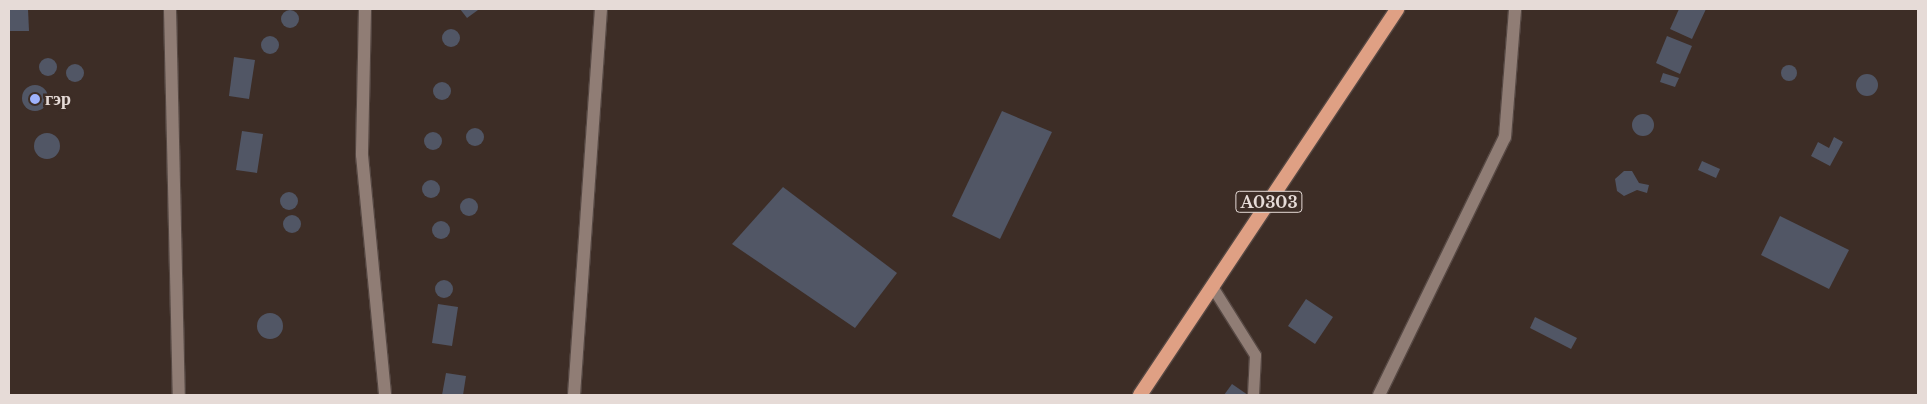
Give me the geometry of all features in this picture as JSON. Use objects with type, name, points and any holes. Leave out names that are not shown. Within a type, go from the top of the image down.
[{"type":"highway","name":"A0303","points":[[1140,395],[1397,9]]},
{"type":"street","points":[[170,9],[179,395]]},
{"type":"street","points":[[365,9],[362,155],[385,395]]},
{"type":"street","points":[[574,395],[601,9]]},
{"type":"street","points":[[1379,395],[1505,137],[1515,9]]},
{"type":"lane","points":[[1213,288],[1255,355],[1253,395]]},
{"type":"building","points":[[9,9],[28,9],[29,31],[9,31]]},
{"type":"building","points":[[460,9],[478,9],[478,10],[467,18]]},
{"type":"building","points":[[1679,9],[1706,9],[1692,39],[1670,29]]},
{"type":"building","points":[[290,10],[298,15],[299,19],[294,27],[290,28],[282,23],[281,19],[286,11]]},
{"type":"building","points":[[451,29],[459,34],[460,38],[455,46],[451,47],[443,42],[442,38],[447,30]]},
{"type":"building","points":[[270,36],[276,39],[279,45],[276,51],[270,54],[264,51],[261,45],[264,39]]},
{"type":"building","points":[[1667,36],[1692,46],[1680,74],[1656,63]]},
{"type":"building","points":[[234,57],[255,60],[249,99],[229,96]]},
{"type":"building","points":[[44,58],[52,58],[57,63],[55,74],[44,76],[39,71],[39,63]]},
{"type":"building","points":[[75,64],[83,69],[84,73],[79,81],[75,82],[67,77],[66,73],[71,65]]},
{"type":"building","points":[[1786,65],[1792,65],[1797,70],[1795,79],[1786,81],[1781,76],[1781,70]]},
{"type":"building","points":[[1663,73],[1679,78],[1675,87],[1660,82]]},
{"type":"building","points":[[1863,74],[1871,74],[1878,81],[1878,89],[1871,96],[1863,96],[1856,89],[1856,81]]},
{"type":"building","points":[[442,82],[450,87],[451,91],[446,99],[442,100],[434,95],[433,91],[438,83]]},
{"type":"building","name":"гэр","points":[[35,85],[44,89],[48,98],[44,107],[35,111],[26,107],[22,98],[26,89]]},
{"type":"building","points":[[1002,111],[1052,132],[1000,239],[952,216]]},
{"type":"building","points":[[1643,114],[1651,117],[1654,125],[1651,133],[1643,136],[1635,133],[1632,125],[1635,117]]},
{"type":"building","points":[[475,128],[483,133],[484,137],[479,145],[475,146],[467,141],[466,137],[471,129]]},
{"type":"building","points":[[242,131],[263,134],[257,173],[236,170]]},
{"type":"building","points":[[429,132],[437,132],[442,137],[440,148],[429,150],[424,145],[424,137]]},
{"type":"building","name":"гэр","points":[[47,133],[56,137],[60,146],[56,155],[47,159],[38,155],[34,146],[38,137]]},
{"type":"building","points":[[1834,137],[1843,142],[1830,166],[1811,156],[1818,142],[1829,148]]},
{"type":"building","points":[[1702,161],[1720,169],[1716,178],[1698,170]]},
{"type":"building","points":[[1624,171],[1632,171],[1639,183],[1649,185],[1647,193],[1637,190],[1624,196],[1617,191],[1615,179]]},
{"type":"building","points":[[427,180],[435,180],[440,185],[438,196],[427,198],[422,193],[422,185]]},
{"type":"building","points":[[783,187],[897,273],[855,328],[732,244]]},
{"type":"building","points":[[289,192],[297,197],[298,201],[293,209],[289,210],[281,205],[280,201],[285,193]]},
{"type":"building","points":[[469,198],[477,203],[478,207],[473,215],[469,216],[461,211],[460,207],[465,199]]},
{"type":"building","points":[[292,215],[298,218],[301,224],[298,230],[292,233],[286,230],[283,224],[286,218]]},
{"type":"building","points":[[1780,216],[1849,250],[1829,289],[1761,255]]},
{"type":"building","points":[[441,221],[448,223],[450,230],[448,237],[441,239],[434,237],[432,230],[434,223]]},
{"type":"building","points":[[444,280],[452,285],[453,289],[448,297],[444,298],[436,293],[435,289],[440,281]]},
{"type":"building","points":[[1306,299],[1333,317],[1315,344],[1288,326]]},
{"type":"building","points":[[438,304],[458,307],[452,346],[432,343]]},
{"type":"building","points":[[270,313],[279,317],[283,326],[279,335],[270,339],[261,335],[257,326],[261,317]]},
{"type":"building","points":[[1535,317],[1577,338],[1571,349],[1530,328]]},
{"type":"building","points":[[446,373],[466,376],[463,395],[442,395]]},
{"type":"building","points":[[1232,384],[1248,395],[1224,395]]},
{"type":"place","name":"гэр","points":[[35,99]]}]
